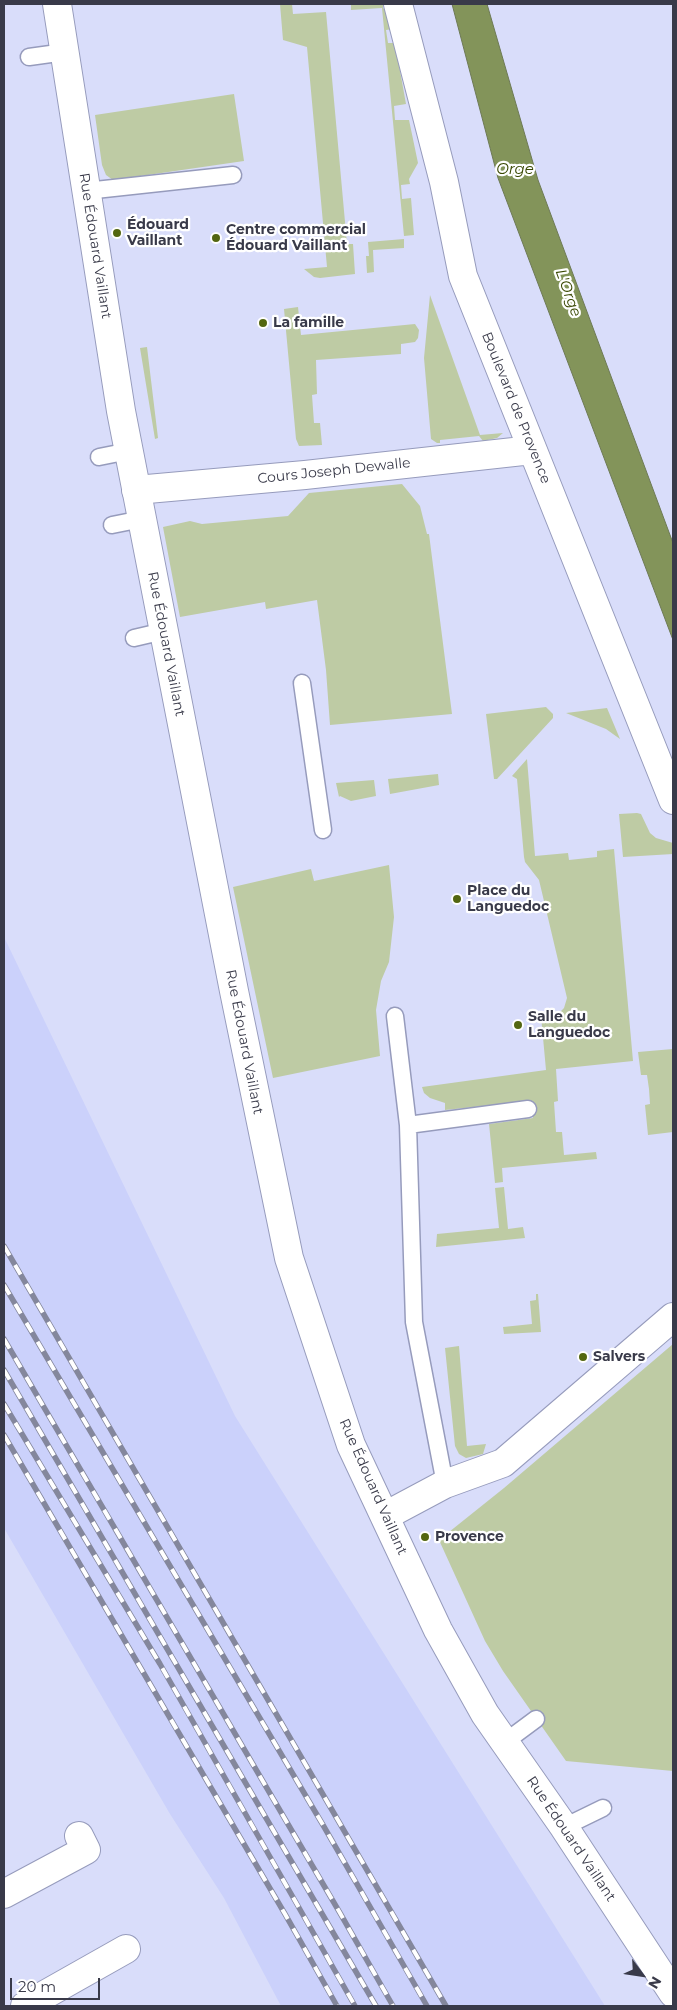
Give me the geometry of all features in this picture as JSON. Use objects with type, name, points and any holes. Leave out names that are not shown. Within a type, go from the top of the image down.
[{"type":"street","name":"Rue Édouard Vaillant","points":[[57,4],[121,411],[234,992],[289,1258],[351,1444],[452,1656],[485,1714],[564,1827],[673,1993]]},
{"type":"street","name":"Boulevard de Provence","points":[[398,4],[444,182],[463,276],[673,800]]},
{"type":"street","name":"Cours Joseph Dewalle","points":[[136,490],[305,475],[532,450]]},
{"type":"street","points":[[385,1516],[446,1484],[503,1463],[673,1316]]},
{"type":"street","points":[[4,1894],[86,1850],[79,1836]]},
{"type":"street","points":[[25,2006],[126,1949]]},
{"type":"lane","points":[[29,57],[65,52]]},
{"type":"lane","points":[[86,191],[233,176]]},
{"type":"lane","points":[[99,456],[129,450]]},
{"type":"lane","points":[[112,525],[142,519]]},
{"type":"lane","points":[[134,638],[164,631]]},
{"type":"lane","points":[[302,683],[323,830]]},
{"type":"lane","points":[[395,1016],[408,1126],[414,1322],[446,1484]]},
{"type":"lane","points":[[408,1126],[528,1110]]},
{"type":"lane","points":[[505,1742],[536,1719]]},
{"type":"lane","points":[[564,1827],[603,1808]]},
{"type":"shaded area","points":[[280,4],[292,4],[293,14],[326,12],[347,244],[353,244],[355,274],[320,278],[314,277],[304,269],[327,267],[307,47],[283,40]]},
{"type":"shaded area","points":[[351,4],[383,4],[393,29],[386,30],[388,43],[395,43],[406,104],[394,106],[395,120],[409,120],[418,163],[409,179],[410,184],[401,185],[402,199],[411,198],[414,235],[404,236],[382,8],[351,10]]},
{"type":"shaded area","points":[[234,94],[244,161],[113,180],[106,175],[102,165],[95,115]]},
{"type":"shaded area","points":[[404,239],[404,248],[373,250],[374,272],[367,273],[366,256],[369,256],[368,242]]},
{"type":"shaded area","points":[[430,295],[480,435],[503,433],[497,438],[483,441],[479,436],[440,440],[440,443],[431,439],[424,358]]},
{"type":"shaded area","points":[[298,307],[301,335],[415,324],[419,330],[418,338],[415,342],[401,344],[401,354],[316,360],[317,394],[312,395],[314,423],[320,423],[322,445],[299,446],[296,439],[284,309]]},
{"type":"shaded area","points":[[147,347],[158,438],[155,439],[140,348]]},
{"type":"shaded area","points":[[402,484],[420,506],[427,534],[429,534],[452,714],[330,725],[326,670],[317,600],[266,609],[265,602],[180,617],[163,527],[190,521],[202,524],[288,516],[309,493]]},
{"type":"shaded area","points":[[546,707],[553,714],[553,718],[497,779],[494,779],[486,714]]},
{"type":"shaded area","points":[[607,708],[620,739],[606,729],[566,713]]},
{"type":"shaded area","points":[[527,759],[535,856],[568,853],[569,860],[597,857],[597,851],[614,849],[633,1061],[556,1069],[558,1101],[554,1102],[556,1132],[562,1132],[564,1155],[596,1152],[597,1159],[502,1168],[503,1182],[495,1183],[489,1124],[533,1118],[531,1101],[445,1110],[445,1103],[430,1098],[424,1093],[422,1087],[546,1070],[541,1016],[561,1011],[567,998],[539,880],[525,862],[524,857],[517,779],[512,776]]},
{"type":"shaded area","points":[[438,774],[439,785],[390,794],[388,779]]},
{"type":"shaded area","points":[[374,780],[376,796],[351,801],[339,797],[336,783]]},
{"type":"shaded area","points":[[619,814],[641,814],[650,833],[656,838],[673,843],[673,854],[623,857]]},
{"type":"shaded area","points":[[389,865],[394,917],[389,962],[381,981],[376,1010],[380,1056],[273,1078],[233,887],[311,869],[314,881]]},
{"type":"shaded area","points":[[4,937],[235,1416],[605,2006],[281,2006],[224,1898],[170,1814],[4,1528]]},
{"type":"shaded area","points":[[673,1049],[673,1132],[648,1135],[645,1105],[650,1104],[649,1089],[647,1075],[641,1075],[638,1052]]},
{"type":"shaded area","points":[[504,1187],[508,1229],[523,1227],[525,1238],[436,1247],[437,1234],[499,1228],[495,1188]]},
{"type":"shaded area","points":[[536,1294],[538,1294],[541,1332],[504,1334],[503,1327],[532,1324],[530,1301],[536,1300]]},
{"type":"shaded area","points":[[673,1344],[673,1771],[566,1761],[503,1671],[485,1641],[439,1540],[504,1488]]},
{"type":"shaded area","points":[[459,1346],[467,1446],[486,1444],[483,1454],[466,1458],[459,1454],[455,1446],[445,1348]]},
{"type":"water","name":"Orge","points":[[452,4],[487,4],[538,180],[673,543],[673,640],[498,178]]},
{"type":"railway","points":[[4,1246],[446,2006]]},
{"type":"railway","points":[[4,1285],[323,1825],[427,2006]]},
{"type":"railway","points":[[4,1339],[393,2006]]},
{"type":"railway","points":[[4,1370],[376,2006]]},
{"type":"railway","points":[[4,1404],[160,1664],[355,2006]]},
{"type":"railway","points":[[4,1435],[337,2006]]},
{"type":"place","name":"Édouard Vaillant","points":[[117,233]]},
{"type":"place","name":"Centre commercial Édouard Vaillant","points":[[216,238]]},
{"type":"place","name":"La famille","points":[[263,323]]},
{"type":"place","name":"Place du Languedoc","points":[[457,899]]},
{"type":"place","name":"Salle du Languedoc","points":[[518,1025]]},
{"type":"place","name":"Salvers","points":[[583,1357]]},
{"type":"place","name":"Provence","points":[[425,1537]]},
{"type":"water label","name":"L'Orge","points":[[568,293]]}]
